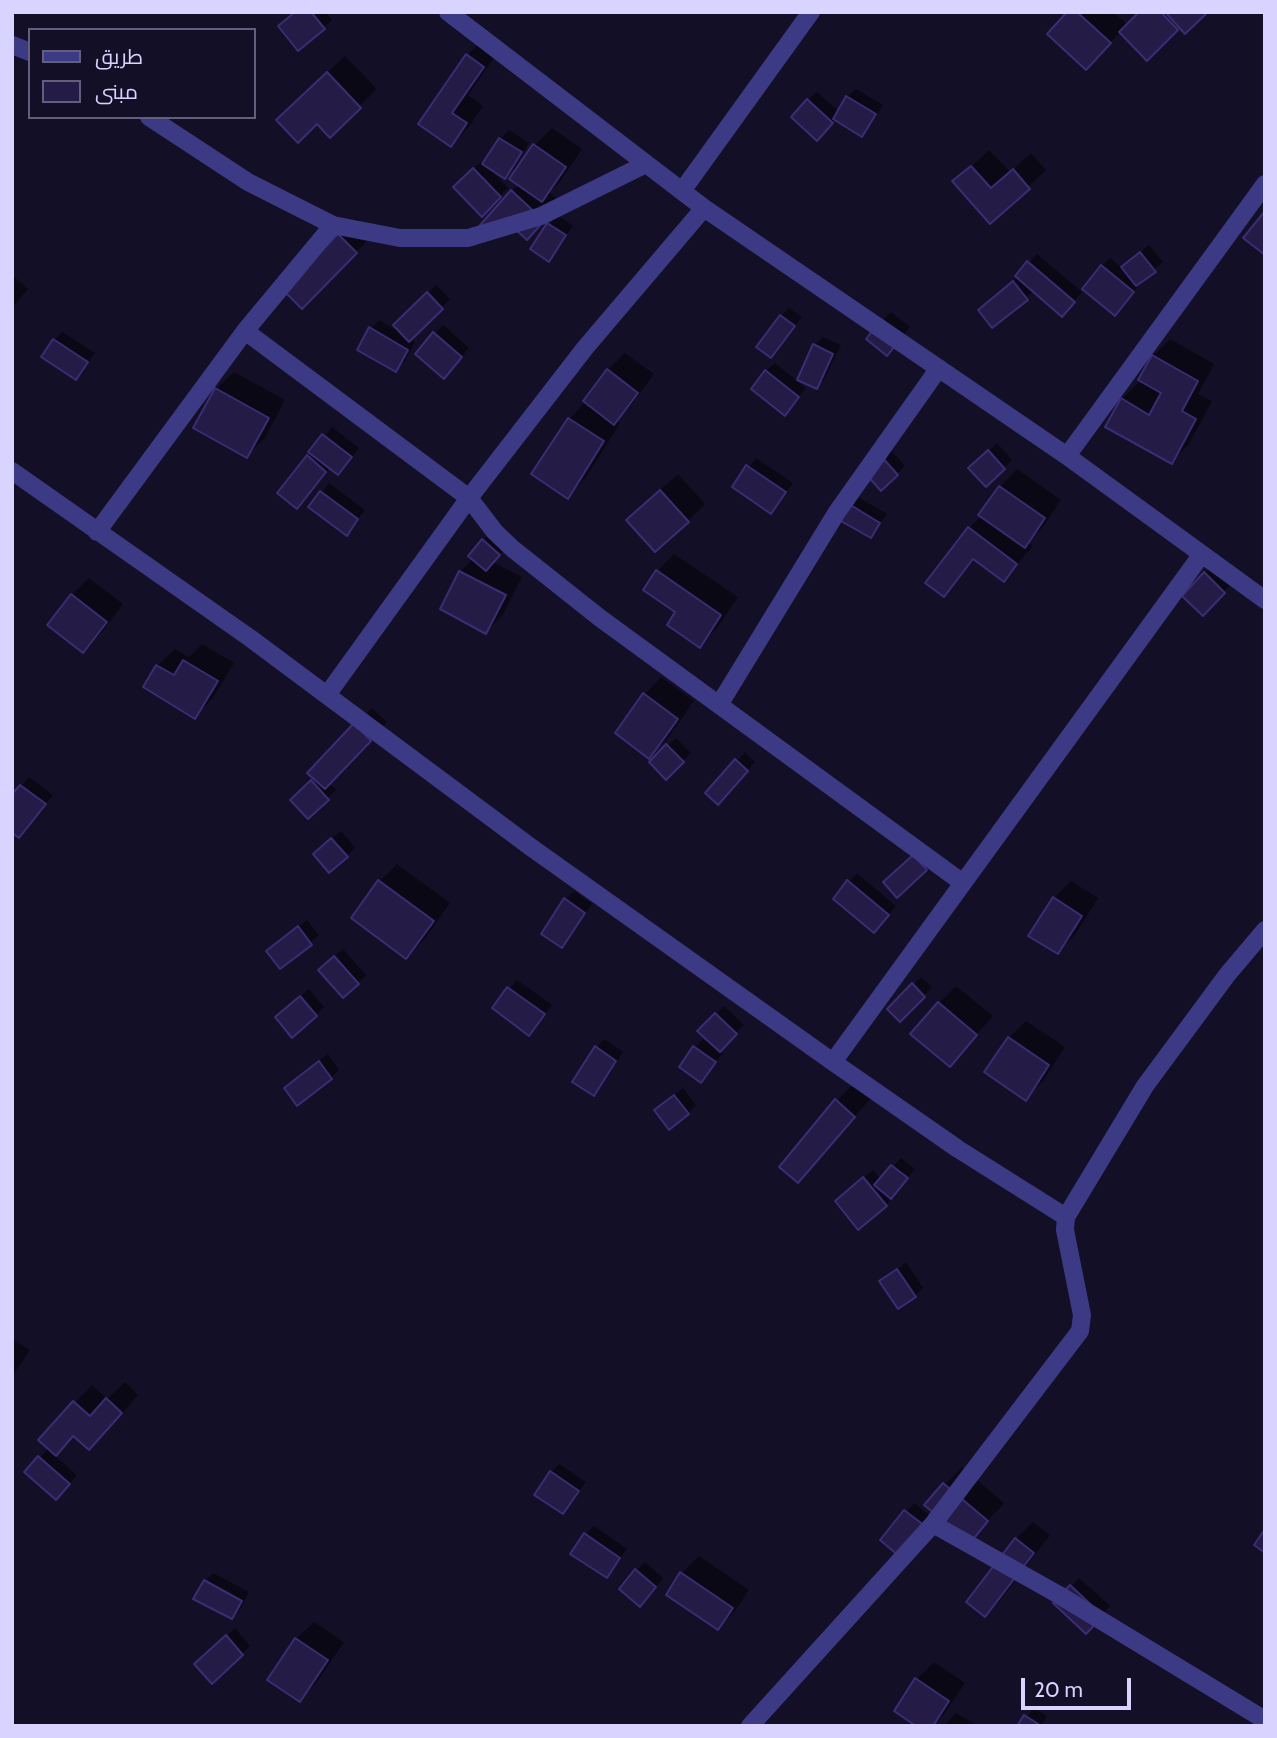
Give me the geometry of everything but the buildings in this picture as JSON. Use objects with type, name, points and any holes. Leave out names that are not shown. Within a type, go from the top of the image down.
[{"type":"street","points":[[448,12],[471,19],[646,164],[704,208],[1067,456],[1265,600]]},
{"type":"street","points":[[682,191],[811,12]]},
{"type":"street","points":[[152,119],[248,181],[333,225],[400,238],[468,238],[541,216],[646,164]]},
{"type":"street","points":[[1067,456],[1265,184]]},
{"type":"street","points":[[327,695],[469,498],[585,348],[704,208]]},
{"type":"street","points":[[97,533],[245,331],[333,225]]},
{"type":"street","points":[[245,331],[469,498],[513,549],[600,618],[963,883]]},
{"type":"street","points":[[719,705],[838,512],[939,368]]},
{"type":"street","points":[[12,471],[250,638],[532,848],[833,1062],[958,1149],[1066,1217]]},
{"type":"street","points":[[833,1062],[1202,554]]},
{"type":"street","points":[[750,1726],[933,1524],[1080,1331],[1082,1315],[1065,1230],[1066,1217],[1145,1086],[1227,975],[1265,930]]},
{"type":"street","points":[[933,1524],[1059,1595],[1265,1720]]}]
